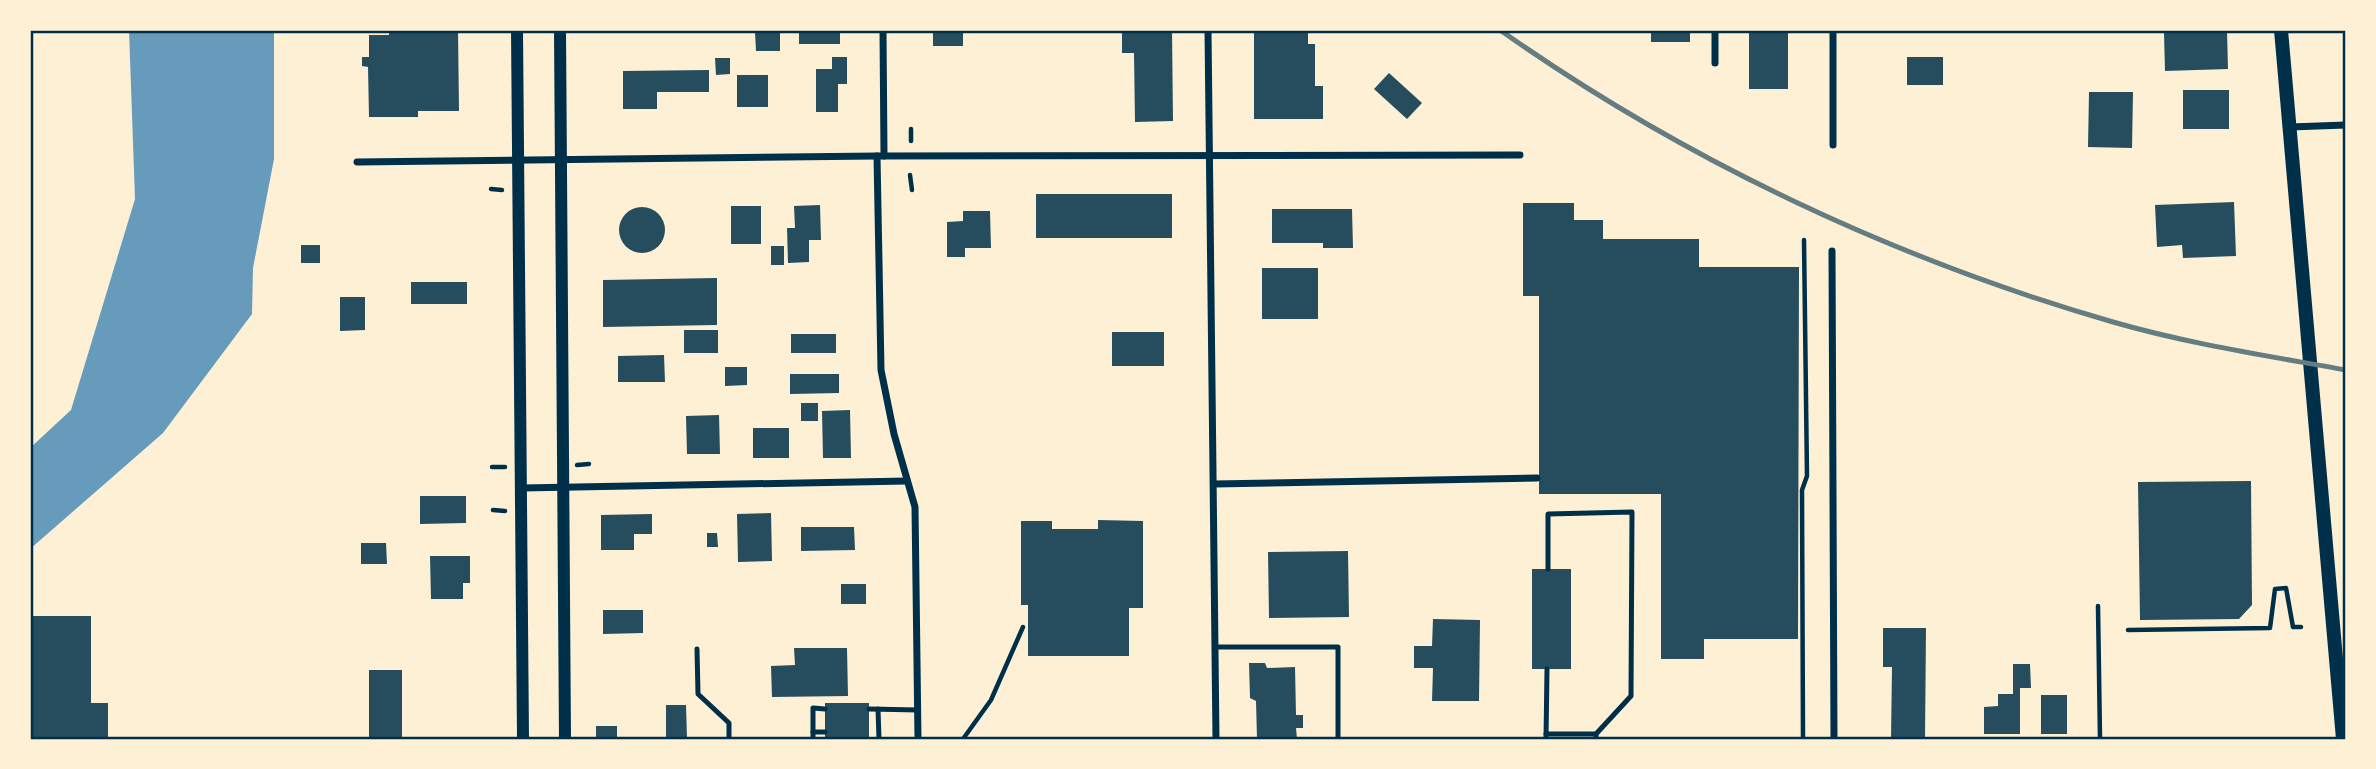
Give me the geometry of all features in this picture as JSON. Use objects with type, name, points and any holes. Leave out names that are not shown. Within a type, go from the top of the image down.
[{"type":"main road","points":[[2281,30],[2343,739]]},
{"type":"street","points":[[517,30],[523,739]]},
{"type":"street","points":[[560,30],[566,487],[565,739]]},
{"type":"street","points":[[883,30],[880,156],[881,370],[894,434],[915,507],[918,547],[918,739]]},
{"type":"street","points":[[1208,30],[1216,739]]},
{"type":"street","points":[[1715,30],[1715,63]]},
{"type":"street","points":[[1833,30],[1833,145]]},
{"type":"street","points":[[2290,127],[2346,125]]},
{"type":"street","points":[[357,162],[880,156],[1520,155]]},
{"type":"street","points":[[1832,251],[1834,739]]},
{"type":"street","points":[[1214,484],[1537,478]]},
{"type":"street","points":[[522,488],[907,481]]},
{"type":"lane","points":[[1547,668],[1546,736],[1596,737],[1631,696],[1632,512],[1548,514],[1548,569]]},
{"type":"lane","points":[[1215,647],[1338,647],[1338,739]]},
{"type":"lane","points":[[697,649],[698,694],[729,723],[729,739]]},
{"type":"lane","points":[[825,709],[813,708],[813,736],[825,732]]},
{"type":"lane","points":[[870,709],[918,710]]},
{"type":"lane","points":[[878,709],[879,739]]},
{"type":"lane","points":[[870,731],[879,731]]},
{"type":"path","points":[[911,129],[911,141]]},
{"type":"path","points":[[910,175],[912,190]]},
{"type":"path","points":[[491,189],[502,190]]},
{"type":"path","points":[[1803,739],[1802,489],[1807,476],[1804,240]]},
{"type":"path","points":[[492,467],[507,467]]},
{"type":"path","points":[[493,510],[509,511]]},
{"type":"path","points":[[2128,630],[2270,628],[2275,589],[2286,588],[2293,627],[2301,627]]},
{"type":"path","points":[[2098,606],[2100,739]]},
{"type":"path","points":[[963,739],[991,700],[1023,627]]},
{"type":"water","points":[[129,30],[274,30],[274,159],[253,268],[252,314],[163,433],[30,549],[30,448],[71,410],[135,199]]},
{"type":"building","points":[[389,30],[458,30],[459,111],[418,111],[418,117],[369,117],[368,67],[362,66],[362,57],[369,57],[369,35],[389,35]]},
{"type":"building","points":[[799,30],[840,30],[840,44],[799,44]]},
{"type":"building","points":[[933,30],[963,30],[963,46],[933,46]]},
{"type":"building","points":[[1122,30],[1172,30],[1173,121],[1135,122],[1134,53],[1122,53]]},
{"type":"building","points":[[1254,30],[1308,30],[1308,44],[1315,44],[1315,86],[1323,86],[1323,119],[1254,119]]},
{"type":"building","points":[[1651,30],[1690,30],[1690,42],[1651,42]]},
{"type":"building","points":[[1749,30],[1788,30],[1788,89],[1749,89]]},
{"type":"building","points":[[2227,31],[2228,69],[2165,71],[2164,33]]},
{"type":"building","points":[[755,32],[780,32],[780,51],[756,51]]},
{"type":"building","points":[[832,57],[847,57],[847,84],[838,84],[838,112],[816,112],[816,69],[832,69]]},
{"type":"building","points":[[1907,57],[1943,57],[1943,85],[1907,85]]},
{"type":"building","points":[[715,58],[730,58],[730,74],[716,75]]},
{"type":"building","points":[[709,70],[709,92],[657,92],[657,109],[623,109],[623,71]]},
{"type":"building","points":[[1389,73],[1422,103],[1407,119],[1374,89]]},
{"type":"building","points":[[737,75],[768,75],[768,107],[737,107]]},
{"type":"building","points":[[2183,90],[2229,90],[2229,129],[2183,129]]},
{"type":"building","points":[[2089,92],[2133,92],[2132,148],[2088,147]]},
{"type":"building","points":[[1036,194],[1172,194],[1172,238],[1036,238]]},
{"type":"building","points":[[2234,202],[2236,256],[2183,258],[2182,245],[2157,247],[2155,205]]},
{"type":"building","points":[[1523,203],[1574,203],[1574,220],[1603,220],[1603,239],[1699,239],[1699,267],[1799,267],[1798,639],[1704,639],[1704,659],[1661,659],[1661,494],[1539,494],[1539,296],[1523,296]]},
{"type":"building","points":[[820,205],[821,240],[809,240],[809,262],[788,263],[787,228],[795,228],[794,206]]},
{"type":"building","points":[[731,206],[761,206],[761,244],[731,244]]},
{"type":"building","points":[[642,207],[658,214],[665,230],[658,246],[642,253],[626,246],[619,230],[626,214]]},
{"type":"building","points":[[1272,209],[1352,209],[1353,248],[1323,248],[1323,243],[1272,243]]},
{"type":"building","points":[[963,211],[990,211],[991,248],[965,248],[965,257],[947,257],[947,222],[963,221]]},
{"type":"building","points":[[301,245],[320,245],[320,263],[301,263]]},
{"type":"building","points":[[771,246],[784,246],[784,265],[771,265]]},
{"type":"building","points":[[1262,268],[1318,268],[1318,319],[1262,319]]},
{"type":"building","points":[[717,278],[717,325],[603,327],[603,280]]},
{"type":"building","points":[[411,282],[467,282],[467,304],[411,304]]},
{"type":"building","points":[[340,297],[365,297],[365,330],[340,331]]},
{"type":"building","points":[[684,330],[718,330],[718,353],[684,353]]},
{"type":"building","points":[[1112,332],[1164,332],[1164,366],[1112,366]]},
{"type":"building","points":[[791,334],[836,334],[836,353],[791,353]]},
{"type":"building","points":[[664,355],[665,382],[618,382],[618,356]]},
{"type":"building","points":[[725,367],[747,367],[747,385],[725,386]]},
{"type":"building","points":[[790,374],[839,374],[839,393],[790,394]]},
{"type":"building","points":[[801,403],[818,403],[818,421],[801,421]]},
{"type":"building","points":[[850,410],[851,458],[823,458],[822,411]]},
{"type":"building","points":[[719,415],[720,454],[687,454],[686,416]]},
{"type":"building","points":[[753,428],[789,428],[789,458],[753,458]]},
{"type":"building","points":[[2251,481],[2252,605],[2239,619],[2140,620],[2138,482]]},
{"type":"building","points":[[420,496],[466,496],[466,523],[420,524]]},
{"type":"building","points":[[771,513],[772,561],[738,562],[737,514]]},
{"type":"building","points":[[652,514],[652,534],[634,534],[634,550],[601,550],[601,515]]},
{"type":"building","points":[[1098,520],[1143,521],[1143,608],[1129,608],[1129,656],[1028,656],[1028,605],[1021,605],[1021,521],[1052,521],[1052,529],[1098,529]]},
{"type":"building","points":[[801,527],[854,527],[855,550],[801,551]]},
{"type":"building","points":[[707,533],[717,533],[718,547],[707,547]]},
{"type":"building","points":[[361,543],[386,543],[387,564],[361,564]]},
{"type":"building","points":[[1348,551],[1349,617],[1269,618],[1268,552]]},
{"type":"building","points":[[430,556],[470,556],[470,583],[463,583],[463,599],[431,599]]},
{"type":"building","points":[[1532,569],[1571,569],[1571,669],[1532,669]]},
{"type":"building","points":[[841,584],[866,584],[866,604],[841,604]]},
{"type":"building","points":[[603,610],[643,610],[643,633],[603,634]]},
{"type":"building","points":[[30,616],[91,616],[91,703],[108,703],[108,739],[30,739]]},
{"type":"building","points":[[1433,619],[1480,620],[1479,701],[1432,701],[1433,668],[1414,668],[1414,646],[1432,646]]},
{"type":"building","points":[[1883,628],[1926,628],[1925,739],[1891,739],[1892,667],[1883,667]]},
{"type":"building","points":[[794,648],[847,648],[848,696],[772,697],[771,666],[795,665]]},
{"type":"building","points":[[1249,663],[1265,663],[1267,668],[1295,667],[1296,715],[1303,715],[1303,728],[1296,728],[1297,739],[1257,739],[1256,701],[1250,698]]},
{"type":"building","points":[[2013,664],[2030,664],[2031,688],[2020,688],[2020,734],[1984,734],[1984,707],[1998,706],[1998,694],[2013,694]]},
{"type":"building","points":[[369,670],[402,670],[402,739],[369,739]]},
{"type":"building","points":[[2041,695],[2067,695],[2067,734],[2041,734]]},
{"type":"building","points":[[825,703],[869,703],[869,739],[825,739]]},
{"type":"building","points":[[666,705],[686,705],[687,739],[666,739]]},
{"type":"building","points":[[596,726],[617,726],[617,739],[596,739]]},
{"type":"railway","points":[[1500,30],[1571,78],[1718,163],[1794,202],[1951,268],[2032,297],[2142,330],[2346,370]]}]
